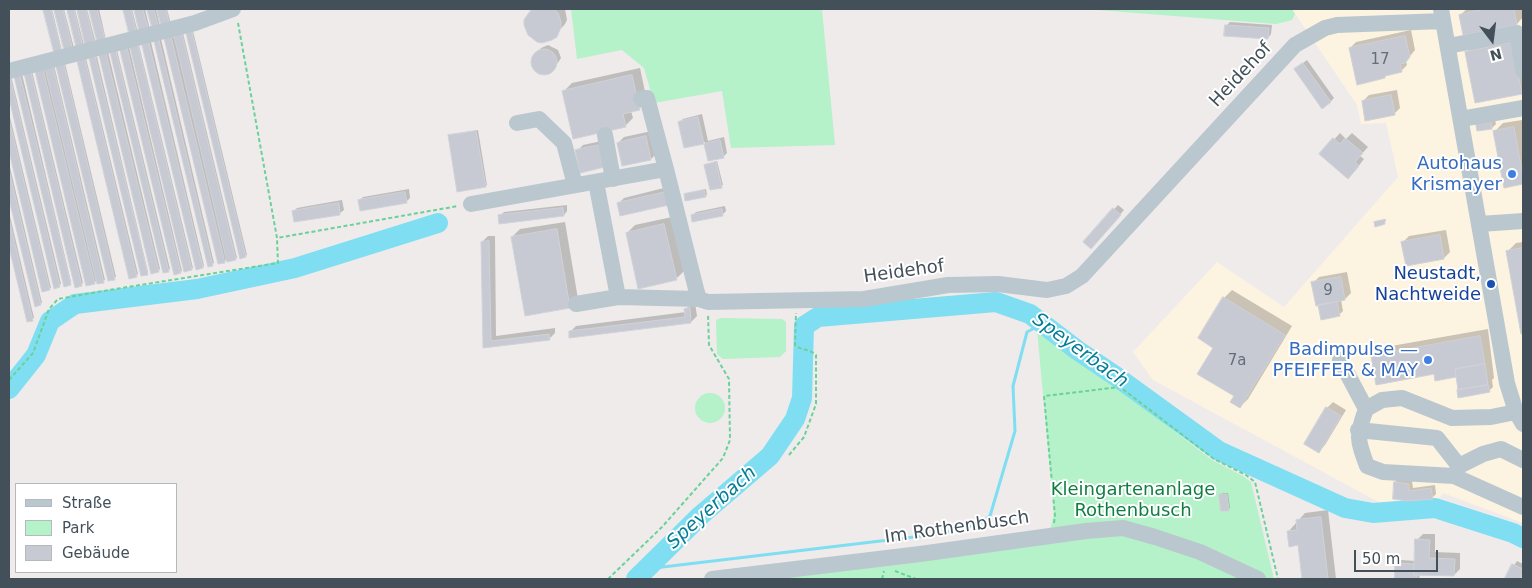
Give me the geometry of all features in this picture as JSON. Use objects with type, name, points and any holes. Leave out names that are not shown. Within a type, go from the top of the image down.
[{"type":"street","points":[[9,71],[195,24],[233,9]]},
{"type":"street","points":[[1442,15],[1508,383],[1520,418],[1452,418],[1402,398],[1382,400],[1366,409],[1358,430],[1360,446],[1367,466],[1383,472],[1453,472],[1483,454],[1500,449],[1523,460]]},
{"type":"street","name":"Heidehof","points":[[576,304],[618,297],[704,300],[864,299],[948,285],[998,284],[1047,290],[1066,286],[1082,276],[1295,45],[1324,28],[1337,25],[1442,15]]},
{"type":"street","points":[[1448,46],[1517,33],[1523,70]]},
{"type":"street","points":[[641,99],[646,98],[704,300]]},
{"type":"street","points":[[1461,118],[1523,108]]},
{"type":"street","points":[[517,123],[539,119],[564,143],[575,186]]},
{"type":"street","points":[[605,135],[613,179]]},
{"type":"street","points":[[471,204],[666,169]]},
{"type":"street","points":[[596,182],[618,297]]},
{"type":"street","points":[[1480,224],[1523,221]]},
{"type":"street","points":[[1340,360],[1366,409]]},
{"type":"street","points":[[1358,430],[1436,438],[1453,472]]},
{"type":"street","points":[[1365,461],[1453,472],[1523,507]]},
{"type":"street","name":"Im Rothenbusch","points":[[712,579],[1123,528],[1200,552],[1258,579]]},
{"type":"path","points":[[9,380],[33,353],[49,309],[58,300],[278,263],[277,238],[239,28],[233,9]]},
{"type":"path","points":[[277,238],[471,204]]},
{"type":"path","points":[[608,579],[662,527],[723,458],[730,440],[729,379],[709,345],[704,300]]},
{"type":"path","points":[[789,455],[804,437],[816,404],[816,355],[810,349],[799,349],[795,345],[796,300]]},
{"type":"path","points":[[1052,536],[1055,516],[1044,396],[1120,386],[1214,459],[1246,475],[1255,482],[1278,579]]},
{"type":"path","points":[[893,570],[916,579]]},
{"type":"shaded area","points":[[1292,9],[1523,9],[1523,523],[1443,493],[1436,502],[1386,506],[1153,380],[1133,352],[1217,262],[1284,307],[1398,177],[1386,123],[1361,124],[1357,105]]},
{"type":"green space","points":[[571,9],[822,9],[835,145],[731,148],[722,91],[654,103],[644,68],[622,50],[577,59]]},
{"type":"green space","points":[[1085,9],[1292,9],[1295,14],[1292,20],[1276,24]]},
{"type":"green space","points":[[721,318],[782,319],[786,322],[786,351],[780,357],[723,359],[717,354],[716,320]]},
{"type":"green space","name":"Kleingartenanlage Rothenbusch","points":[[1037,330],[1118,388],[1212,460],[1251,482],[1274,579],[783,579],[794,575],[1048,540],[1054,513]]},
{"type":"green space","points":[[710,393],[721,397],[725,408],[721,419],[710,423],[699,419],[695,408],[699,397]]},
{"type":"building","points":[[43,9],[51,9],[62,54],[55,56]]},
{"type":"building","points":[[54,9],[63,9],[73,51],[65,53]]},
{"type":"building","points":[[67,9],[74,9],[83,48],[77,50]]},
{"type":"building","points":[[77,9],[86,9],[95,47],[86,49]]},
{"type":"building","points":[[89,9],[97,9],[106,43],[98,45]]},
{"type":"building","points":[[123,9],[131,9],[137,35],[130,37]]},
{"type":"building","points":[[134,9],[143,9],[149,32],[140,34]]},
{"type":"building","points":[[147,9],[154,9],[159,30],[153,31]]},
{"type":"building","points":[[157,9],[166,9],[170,27],[162,29]]},
{"type":"building","points":[[532,9],[554,9],[558,13],[561,27],[557,37],[542,43],[537,42],[528,35],[524,20]]},
{"type":"building","points":[[1485,9],[1514,9],[1517,25],[1463,35],[1459,15]]},
{"type":"building","points":[[1225,25],[1269,28],[1268,39],[1224,36]]},
{"type":"building","points":[[192,32],[246,257],[240,259],[186,33]]},
{"type":"building","points":[[182,34],[236,260],[227,262],[174,36]]},
{"type":"building","points":[[171,36],[225,263],[218,264],[164,38]]},
{"type":"building","points":[[1405,36],[1410,57],[1405,63],[1400,64],[1402,72],[1357,85],[1349,48]]},
{"type":"building","points":[[159,40],[213,266],[208,267],[154,41]]},
{"type":"building","points":[[149,43],[203,268],[196,270],[142,45]]},
{"type":"building","points":[[1512,43],[1522,94],[1475,103],[1465,52]]},
{"type":"building","points":[[138,45],[192,270],[184,272],[130,47]]},
{"type":"building","points":[[127,48],[181,273],[174,275],[120,50]]},
{"type":"building","points":[[544,49],[553,53],[557,62],[553,71],[544,75],[535,71],[531,62],[535,53]]},
{"type":"building","points":[[116,51],[169,272],[163,273],[110,52]]},
{"type":"building","points":[[106,53],[159,272],[151,274],[99,55]]},
{"type":"building","points":[[95,56],[148,275],[141,276],[89,58]]},
{"type":"building","points":[[85,59],[137,277],[129,279],[77,61]]},
{"type":"building","points":[[1303,63],[1331,102],[1322,109],[1294,69]]},
{"type":"building","points":[[64,64],[115,280],[108,281],[56,66]]},
{"type":"building","points":[[53,66],[104,283],[97,284],[45,68]]},
{"type":"building","points":[[43,69],[95,284],[86,286],[35,71]]},
{"type":"building","points":[[31,72],[82,286],[75,288],[24,73]]},
{"type":"building","points":[[20,75],[71,285],[64,287],[14,76]]},
{"type":"building","points":[[632,75],[640,110],[623,114],[626,127],[573,139],[562,91]]},
{"type":"building","points":[[9,77],[60,287],[54,289],[9,98]]},
{"type":"building","points":[[1391,95],[1395,115],[1365,121],[1362,101]]},
{"type":"building","points":[[698,117],[704,144],[684,148],[678,122]]},
{"type":"building","points":[[1490,118],[1492,129],[1477,131],[1475,120]]},
{"type":"building","points":[[9,119],[50,290],[42,292],[9,151]]},
{"type":"building","points":[[1514,127],[1523,184],[1504,188],[1493,131]]},
{"type":"building","points":[[476,131],[486,187],[457,192],[448,135]]},
{"type":"building","points":[[646,136],[651,160],[622,166],[617,143]]},
{"type":"building","points":[[1333,138],[1340,144],[1345,138],[1363,153],[1355,162],[1359,166],[1348,179],[1319,154]]},
{"type":"building","points":[[720,140],[724,158],[708,161],[704,144]]},
{"type":"building","points":[[600,145],[605,167],[580,173],[575,150]]},
{"type":"building","points":[[716,162],[722,188],[710,190],[704,165]]},
{"type":"building","points":[[9,170],[41,305],[35,307],[9,199]]},
{"type":"building","points":[[704,190],[706,197],[685,201],[684,194]]},
{"type":"building","points":[[405,192],[407,203],[360,211],[358,200]]},
{"type":"building","points":[[666,192],[669,205],[620,216],[617,203]]},
{"type":"building","points":[[339,203],[340,215],[294,222],[292,211]]},
{"type":"building","points":[[563,208],[564,216],[499,224],[498,215]]},
{"type":"building","points":[[1113,208],[1121,215],[1091,249],[1083,242]]},
{"type":"building","points":[[722,209],[723,216],[692,222],[691,215]]},
{"type":"building","points":[[9,219],[33,321],[27,322],[9,247]]},
{"type":"building","points":[[1384,220],[1385,224],[1375,227],[1374,222]]},
{"type":"building","points":[[664,224],[677,280],[638,289],[626,233]]},
{"type":"building","points":[[557,229],[570,308],[525,316],[511,237]]},
{"type":"building","points":[[1440,235],[1444,259],[1406,266],[1401,242]]},
{"type":"building","points":[[489,241],[491,341],[549,334],[550,340],[483,348],[481,242]]},
{"type":"building","points":[[1523,248],[1523,333],[1521,334],[1506,251]]},
{"type":"building","points":[[1341,277],[1345,300],[1316,306],[1311,282]]},
{"type":"building","points":[[1223,297],[1285,335],[1240,408],[1230,402],[1234,396],[1197,374],[1213,348],[1198,338]]},
{"type":"building","points":[[1337,302],[1340,316],[1321,320],[1318,305]]},
{"type":"building","points":[[690,308],[691,323],[569,338],[569,331],[685,317],[684,309]]},
{"type":"building","name":"Badimpulse — PFEIFFER & MAY","points":[[1480,336],[1485,364],[1455,369],[1456,377],[1435,381],[1434,374],[1376,385],[1371,356]]},
{"type":"building","points":[[1485,364],[1488,385],[1458,390],[1455,369]]},
{"type":"building","points":[[1488,385],[1490,392],[1458,398],[1457,390]]},
{"type":"building","points":[[1326,407],[1341,416],[1319,453],[1304,444]]},
{"type":"building","points":[[1394,482],[1409,484],[1409,491],[1431,488],[1433,499],[1408,501],[1393,499]]},
{"type":"building","points":[[1219,494],[1227,494],[1229,511],[1221,511]]},
{"type":"building","points":[[1321,517],[1328,579],[1302,579],[1298,545],[1289,547],[1287,531],[1297,530],[1296,520]]},
{"type":"building","points":[[1415,539],[1430,540],[1429,558],[1455,559],[1454,576],[1414,575]]},
{"type":"building","points":[[1395,563],[1414,564],[1414,575],[1417,575],[1417,579],[1395,579]]},
{"type":"building","points":[[1512,564],[1523,569],[1521,579],[1505,578]]},
{"type":"waterway","points":[[9,389],[36,355],[50,321],[75,304],[197,289],[295,268],[438,223]]},
{"type":"waterway","name":"Speyerbach","points":[[636,579],[701,515],[770,456],[795,419],[802,398],[804,326],[818,317],[996,302],[1030,314],[1077,350],[1219,451],[1345,508],[1373,513],[1435,508],[1513,533],[1523,538]]},
{"type":"waterway","points":[[646,569],[939,534],[979,524],[990,516],[1015,431],[1013,386],[1027,332],[1042,324]]},
{"type":"place","name":"Autohaus Krismayer","points":[[1512,174]]},
{"type":"place","name":"Neustadt, Nachtweide","points":[[1491,284]]},
{"type":"place","name":"Badimpulse — PFEIFFER & MAY","points":[[1428,360]]}]
